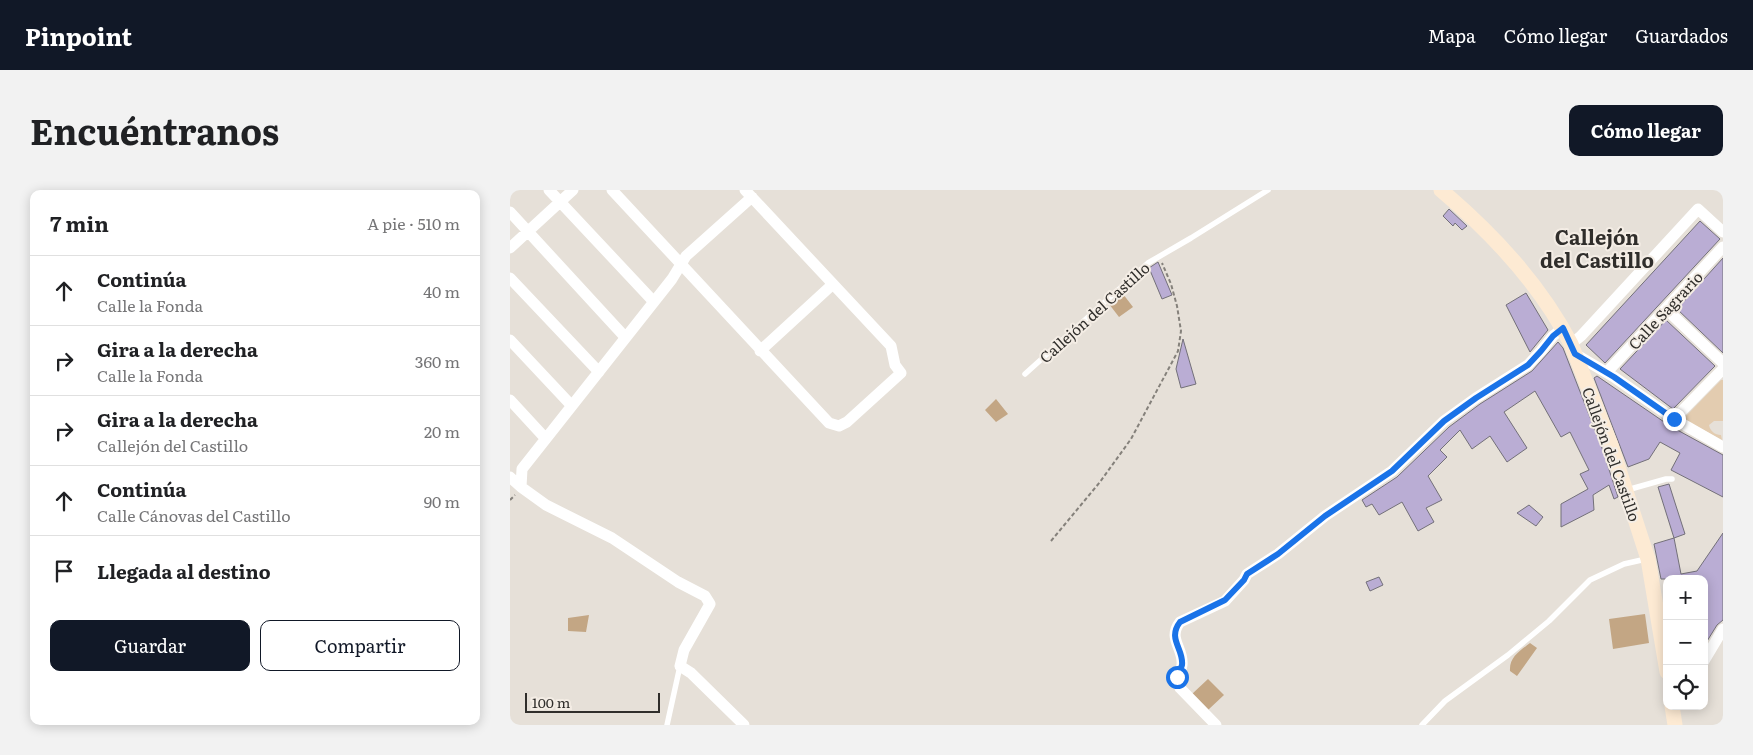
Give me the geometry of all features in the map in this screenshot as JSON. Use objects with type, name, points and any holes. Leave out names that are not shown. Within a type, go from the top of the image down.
[{"type":"street","points":[[549,190],[654,302]]},
{"type":"street","points":[[510,248],[573,190]]},
{"type":"street","points":[[521,487],[516,468],[546,439],[672,279],[680,264],[686,256],[749,194],[891,346],[895,365],[900,373],[847,422],[839,426],[829,424],[680,264],[612,190]]},
{"type":"street","name":"Callejón del Castillo","points":[[1441,190],[1528,277],[1563,328],[1573,349],[1611,445],[1648,559],[1666,665]]},
{"type":"street","points":[[1723,232],[1698,209],[1581,336],[1573,349],[1674,419],[1723,447]]},
{"type":"street","points":[[510,212],[625,337]]},
{"type":"street","name":"Calle Sagrario","points":[[1607,372],[1723,247]]},
{"type":"street","points":[[510,278],[599,372]]},
{"type":"street","points":[[760,350],[833,284]]},
{"type":"street","points":[[1666,309],[1722,369],[1674,419]]},
{"type":"street","points":[[1216,725],[1180,688],[1177,682],[1182,665],[1174,634],[1175,628],[1180,622],[1225,600],[1244,580],[1247,574],[1278,554],[1325,516],[1392,471],[1444,421],[1528,365],[1553,336],[1563,328]]},
{"type":"street","points":[[510,340],[571,406]]},
{"type":"street","points":[[510,400],[546,439]]},
{"type":"street","points":[[510,477],[546,505],[612,538],[678,582],[705,596],[710,604],[684,650],[680,666],[691,673],[744,725]]},
{"type":"street","points":[[1708,654],[1723,629]]},
{"type":"lane","name":"Callejón del Castillo","points":[[1025,374],[1148,263],[1268,190]]},
{"type":"lane","points":[[1627,490],[1672,479]]},
{"type":"lane","points":[[1422,725],[1445,701],[1508,655],[1549,621],[1590,580],[1624,564],[1648,559]]},
{"type":"lane","points":[[667,725],[680,666]]},
{"type":"path","points":[[1051,541],[1100,482],[1131,439],[1178,350],[1181,331],[1177,306],[1171,284],[1158,257]]},
{"type":"shaded area","points":[[1123,294],[1133,307],[1119,317],[1109,304]]},
{"type":"shaded area","points":[[1723,380],[1723,421],[1714,421],[1709,425],[1713,432],[1721,435],[1722,440],[1685,420],[1685,417]]},
{"type":"shaded area","points":[[996,399],[1008,414],[996,422],[985,410]]},
{"type":"shaded area","points":[[1645,614],[1649,643],[1613,649],[1609,619]]},
{"type":"shaded area","points":[[589,615],[586,632],[568,631],[568,618]]},
{"type":"shaded area","points":[[1530,643],[1537,648],[1517,676],[1510,671],[1511,662]]},
{"type":"shaded area","points":[[1208,679],[1224,695],[1208,710],[1192,694]]},
{"type":"building","points":[[1449,209],[1467,226],[1462,230],[1455,223],[1453,226],[1443,216]]},
{"type":"building","points":[[1700,221],[1720,239],[1605,363],[1586,345]]},
{"type":"building","points":[[1723,258],[1723,353],[1677,309]]},
{"type":"building","points":[[1158,262],[1172,295],[1162,299],[1149,268]]},
{"type":"building","points":[[1526,293],[1548,330],[1530,352],[1506,305]]},
{"type":"building","points":[[1666,320],[1715,366],[1673,409],[1620,369]]},
{"type":"building","points":[[1183,339],[1196,384],[1181,388],[1176,369]]},
{"type":"building","points":[[1558,342],[1563,348],[1602,448],[1618,497],[1614,499],[1609,485],[1593,495],[1594,510],[1561,527],[1561,504],[1588,489],[1580,474],[1589,470],[1570,432],[1561,437],[1535,391],[1504,412],[1527,448],[1507,462],[1490,436],[1472,449],[1460,430],[1440,450],[1447,457],[1428,476],[1442,500],[1426,508],[1434,522],[1418,531],[1402,502],[1379,515],[1372,504],[1366,507],[1362,500],[1397,477],[1449,427],[1480,404],[1532,371]]},
{"type":"building","points":[[1597,376],[1670,426],[1723,455],[1723,497],[1671,470],[1680,453],[1660,442],[1649,459],[1628,467],[1594,378]]},
{"type":"building","points":[[1669,484],[1685,534],[1674,538],[1658,487]]},
{"type":"building","points":[[1529,505],[1543,517],[1536,526],[1517,513]]},
{"type":"building","points":[[1723,533],[1723,620],[1717,625],[1708,640],[1708,575],[1663,575],[1663,579],[1661,579],[1654,544],[1674,538],[1681,574],[1697,571]]},
{"type":"building","points":[[1379,577],[1383,585],[1370,591],[1366,582]]},
{"type":"district","name":"Callejón del Castillo","points":[[1597,248]]},
{"type":"route","points":[[1177,677],[1182,665],[1174,634],[1175,628],[1180,622],[1225,600],[1233,593],[1247,574],[1278,554],[1325,516],[1392,471],[1444,421],[1528,365],[1553,336],[1563,328],[1575,354],[1614,377],[1674,419]]}]
